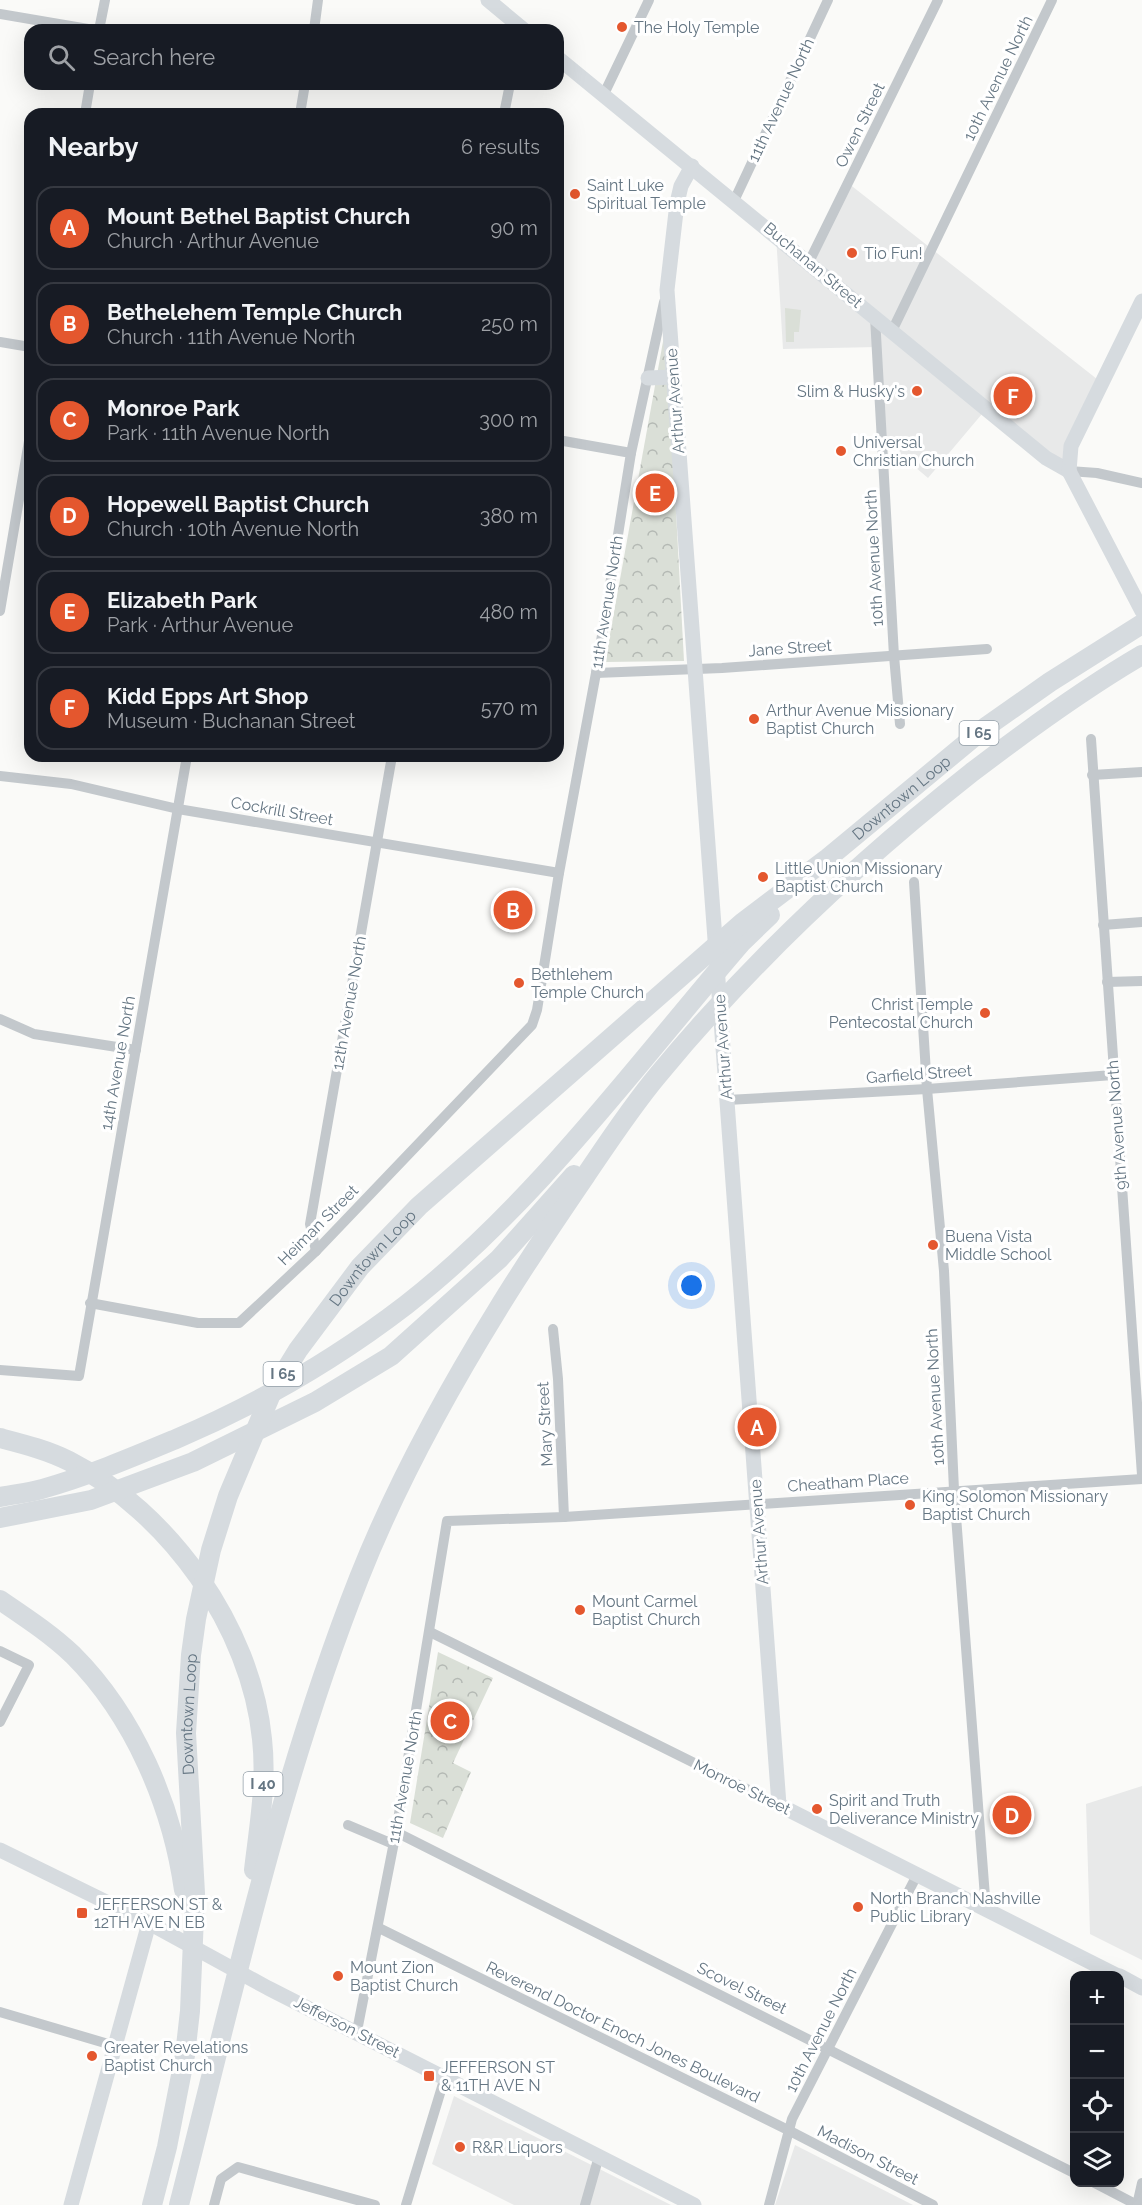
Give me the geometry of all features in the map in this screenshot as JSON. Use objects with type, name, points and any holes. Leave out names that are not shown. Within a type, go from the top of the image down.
[{"type":"highway","name":"Downtown Loop","points":[[152,2205],[167,2147],[185,2055],[190,2011],[195,1893],[186,1733],[191,1655],[208,1562],[224,1507],[270,1395],[298,1350],[360,1268],[419,1206],[698,962],[742,933],[828,858],[986,727],[1050,682],[1142,624]]},
{"type":"highway","name":"Downtown Loop","points":[[179,2205],[246,1933],[322,1679],[360,1575],[420,1445],[468,1358],[525,1265],[656,1077],[751,970],[831,891],[924,810],[1028,730],[1142,655]]},
{"type":"highway","points":[[0,1497],[41,1489],[129,1459],[219,1420],[337,1354],[406,1305],[477,1243],[543,1176],[696,995],[742,933]]},
{"type":"highway","points":[[0,1518],[91,1500],[193,1462],[315,1402],[391,1356],[498,1259],[626,1117]]},
{"type":"highway","name":"I 40","points":[[0,1438],[31,1446],[69,1461],[111,1487],[151,1522],[187,1562],[219,1608],[251,1683],[262,1739],[263,1799],[246,1933]]},
{"type":"highway","points":[[0,1600],[38,1626],[72,1654],[103,1689],[132,1734],[155,1778],[181,1869],[192,1943]]},
{"type":"street","points":[[100,24],[105,0]]},
{"type":"street","points":[[315,24],[318,0]]},
{"type":"street","points":[[488,0],[515,24]]},
{"type":"street","points":[[604,94],[649,0]]},
{"type":"street","name":"11th Avenue North","points":[[734,201],[828,0]]},
{"type":"street","name":"Owen Street","points":[[809,262],[938,0]]},
{"type":"street","name":"10th Avenue North","points":[[892,331],[1052,0]]},
{"type":"street","points":[[0,14],[59,24]]},
{"type":"street","name":"Buchanan Street","points":[[564,63],[1046,458],[1069,471]]},
{"type":"street","points":[[86,108],[89,90]]},
{"type":"street","points":[[301,108],[303,90]]},
{"type":"street","points":[[505,108],[509,90]]},
{"type":"street","name":"11th Avenue North","points":[[522,1038],[532,1025],[537,1010],[559,873],[596,673],[631,453],[667,290],[677,203],[681,186],[692,166]]},
{"type":"street","name":"Arthur Avenue","points":[[667,290],[779,1805]]},
{"type":"street","points":[[1142,301],[1071,447],[1069,471],[1142,611]]},
{"type":"street","name":"10th Avenue North","points":[[875,317],[894,656],[900,724]]},
{"type":"street","points":[[0,342],[24,347]]},
{"type":"street","points":[[648,378],[673,377]]},
{"type":"street","points":[[564,441],[631,453]]},
{"type":"street","points":[[0,611],[24,470]]},
{"type":"street","points":[[1069,471],[1097,473],[1142,483]]},
{"type":"street","name":"Jane Street","points":[[596,673],[695,669],[987,649]]},
{"type":"street","name":"9th Avenue North","points":[[1090,739],[1142,1477]]},
{"type":"street","name":"14th Avenue North","points":[[0,1370],[79,1376],[186,762]]},
{"type":"street","name":"12th Avenue North","points":[[316,1251],[310,1224],[391,762]]},
{"type":"street","points":[[1092,775],[1142,772]]},
{"type":"street","name":"Cockrill Street","points":[[0,776],[71,784],[178,809],[559,873]]},
{"type":"street","name":"10th Avenue North","points":[[914,882],[927,1089],[944,1271],[954,1490],[987,1910]]},
{"type":"street","points":[[1103,925],[1142,922]]},
{"type":"street","points":[[1107,982],[1142,981]]},
{"type":"street","points":[[0,1019],[34,1034],[136,1050]]},
{"type":"street","name":"Heiman Street","points":[[90,1304],[198,1323],[239,1323],[316,1251],[522,1038]]},
{"type":"street","name":"Garfield Street","points":[[727,1100],[927,1089],[1113,1075]]},
{"type":"street","name":"Mary Street","points":[[553,1329],[558,1379],[564,1517]]},
{"type":"street","name":"Cheatham Place","points":[[447,1521],[564,1517],[1142,1477]]},
{"type":"street","name":"11th Avenue North","points":[[357,2031],[396,1832],[447,1521]]},
{"type":"street","name":"Monroe Street","points":[[430,1632],[1109,1971]]},
{"type":"street","points":[[0,1652],[29,1665],[0,1722]]},
{"type":"street","points":[[348,1825],[393,1844]]},
{"type":"street","name":"Scovel Street","points":[[396,1832],[1070,2171]]},
{"type":"street","name":"Jefferson Street","points":[[0,1850],[148,1923],[268,1988],[357,2031],[694,2205]]},
{"type":"street","name":"10th Avenue North","points":[[769,2205],[792,2119],[917,1875]]},
{"type":"street","points":[[71,2205],[148,1923]]},
{"type":"street","name":"Reverend Doctor Enoch Jones Boulevard","points":[[379,1928],[790,2131]]},
{"type":"street","name":"Monroe Street","points":[[1124,1979],[1142,1988]]},
{"type":"street","points":[[0,2012],[115,2046]]},
{"type":"street","points":[[406,2205],[446,2077]]},
{"type":"street","name":"Madison Street","points":[[790,2131],[933,2205]]},
{"type":"street","points":[[585,2205],[599,2156]]},
{"type":"street","points":[[214,2205],[221,2179],[238,2167],[375,2205]]},
{"type":"street","points":[[1103,2187],[1137,2205],[1142,2183]]},
{"type":"shaded area","points":[[848,183],[1102,383],[1069,471],[987,408],[928,478],[882,439],[877,347],[783,349],[776,235],[809,262]]},
{"type":"shaded area","points":[[1142,1786],[1142,1960],[1090,1934],[1086,1804]]},
{"type":"shaded area","points":[[454,2096],[671,2205],[514,2205],[432,2164]]},
{"type":"shaded area","points":[[795,2145],[913,2205],[775,2205]]},
{"type":"green space","points":[[785,308],[801,310],[799,332],[794,332],[794,342],[786,342]]},
{"type":"green space","points":[[666,325],[684,661],[605,662]]},
{"type":"green space","points":[[641,472],[667,476],[660,518],[634,514]]},
{"type":"green space","points":[[438,1652],[493,1678],[453,1763],[471,1772],[443,1838],[410,1823]]},
{"type":"place","name":"The Holy Temple","points":[[622,27]]},
{"type":"place","name":"Saint Luke Spiritual Temple","points":[[575,194]]},
{"type":"place","name":"Tio Fun!","points":[[852,253]]},
{"type":"place","name":"Slim & Husky's","points":[[917,391]]},
{"type":"place","name":"Kidd Epps Art Shop","points":[[1013,396]]},
{"type":"place","name":"Universal Christian Church","points":[[841,451]]},
{"type":"place","name":"Elizabeth Park","points":[[655,493]]},
{"type":"place","name":"Arthur Avenue Missionary Baptist Church","points":[[754,719]]},
{"type":"place","name":"Little Union Missionary Baptist Church","points":[[763,877]]},
{"type":"place","name":"Bethelehem Temple Church","points":[[513,910]]},
{"type":"place","name":"Bethlehem Temple Church","points":[[519,983]]},
{"type":"place","name":"Christ Temple Pentecostal Church","points":[[985,1013]]},
{"type":"place","name":"Buena Vista Middle School","points":[[933,1245]]},
{"type":"place","name":"Mount Bethel Baptist Church","points":[[757,1427]]},
{"type":"place","name":"King Solomon Missionary Baptist Church","points":[[910,1505]]},
{"type":"place","name":"Mount Carmel Baptist Church","points":[[580,1610]]},
{"type":"place","name":"Monroe Park","points":[[450,1721]]},
{"type":"place","name":"Spirit and Truth Deliverance Ministry","points":[[817,1809]]},
{"type":"place","name":"Hopewell Baptist Church","points":[[1012,1815]]},
{"type":"place","name":"North Branch Nashville Public Library","points":[[858,1907]]},
{"type":"place","name":"JEFFERSON ST & 12TH AVE N EB","points":[[82,1913]]},
{"type":"place","name":"Mount Zion Baptist Church","points":[[338,1976]]},
{"type":"place","name":"Greater Revelations Baptist Church","points":[[92,2056]]},
{"type":"place","name":"JEFFERSON ST & 11TH AVE N","points":[[429,2076]]},
{"type":"place","name":"R&R Liquors","points":[[460,2147]]}]
